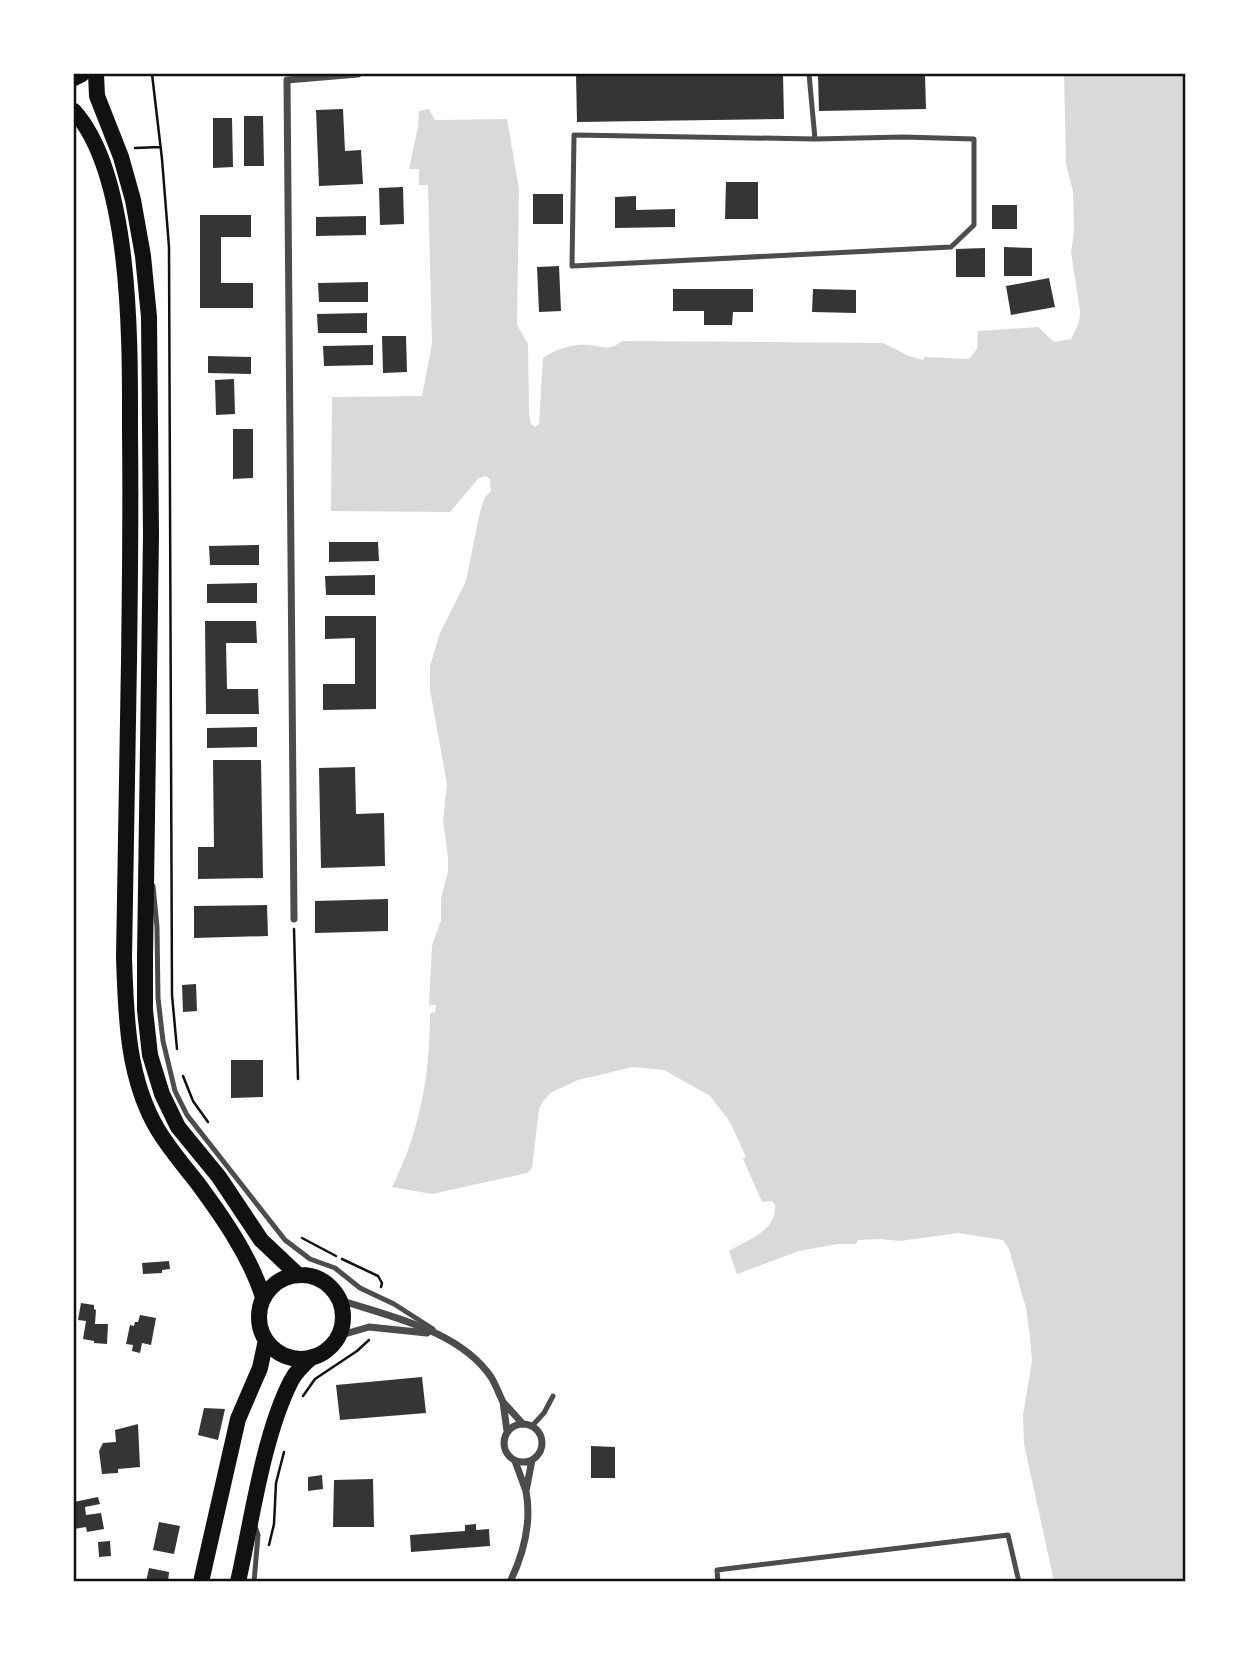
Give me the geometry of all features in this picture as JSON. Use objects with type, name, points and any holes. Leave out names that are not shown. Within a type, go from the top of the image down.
[{"type":"main road","points":[[74,78],[82,74]]},
{"type":"main road","points":[[96,74],[97,96],[121,157],[133,200],[143,256],[149,317],[151,535],[145,1010],[150,1055],[162,1094],[178,1127],[219,1177],[261,1240],[297,1274],[318,1278],[335,1291],[343,1312],[343,1325],[332,1346],[312,1357],[291,1381],[271,1435],[239,1581]]},
{"type":"main road","points":[[74,111],[85,124],[105,174],[122,258],[129,316],[131,533],[124,958],[131,1056],[143,1099],[158,1130],[228,1227],[263,1297]]},
{"type":"main road","points":[[297,1274],[277,1282],[263,1297],[258,1319],[265,1340],[274,1350],[299,1359],[312,1357]]},
{"type":"main road","points":[[201,1581],[235,1429],[260,1368],[265,1340]]},
{"type":"street","points":[[294,919],[287,77],[358,74]]},
{"type":"street","points":[[340,1300],[442,1335],[466,1352],[491,1376],[503,1402],[507,1431]]},
{"type":"street","points":[[338,1336],[369,1327],[442,1335]]},
{"type":"street","points":[[503,1402],[527,1425]]},
{"type":"street","points":[[514,1425],[527,1425],[537,1429],[542,1440],[540,1452],[532,1460],[515,1461],[504,1448],[504,1436],[514,1425]]},
{"type":"street","points":[[526,1492],[532,1460]]},
{"type":"street","points":[[510,1581],[522,1558],[530,1513],[515,1461]]},
{"type":"lane","points":[[809,74],[815,139]]},
{"type":"lane","points":[[574,135],[815,139],[903,136],[974,139],[974,225],[951,247],[572,266],[574,135]]},
{"type":"lane","points":[[147,816],[157,927],[158,998],[163,1041],[175,1091],[187,1115],[285,1240],[310,1259],[335,1268],[360,1288],[394,1304],[442,1335]]},
{"type":"lane","points":[[527,1425],[544,1413],[554,1396]]},
{"type":"lane","points":[[252,1519],[258,1535],[254,1581]]},
{"type":"lane","points":[[718,1581],[717,1570],[1008,1535],[1019,1581]]},
{"type":"path","points":[[152,74],[169,247],[172,995],[174,1033],[179,1058]]},
{"type":"path","points":[[133,149],[160,147]]},
{"type":"path","points":[[294,919],[298,1079]]},
{"type":"path","points":[[181,1070],[193,1101],[209,1124]]},
{"type":"path","points":[[293,1232],[378,1276],[382,1283],[380,1291]]},
{"type":"path","points":[[301,1399],[315,1378],[357,1351],[370,1339]]},
{"type":"path","points":[[268,1550],[274,1524],[276,1483],[285,1446]]},
{"type":"shaded area","points":[[1064,74],[1185,74],[1185,1581],[1054,1581],[1024,1444],[1023,1415],[1032,1361],[1026,1308],[1009,1249],[1003,1240],[958,1233],[900,1241],[858,1240],[856,1244],[838,1244],[799,1251],[737,1274],[729,1251],[766,1228],[771,1222],[775,1205],[772,1201],[762,1202],[730,1122],[710,1096],[664,1070],[633,1067],[578,1080],[552,1092],[539,1109],[532,1168],[527,1173],[432,1194],[392,1187],[410,1145],[422,1102],[430,1013],[435,1012],[436,1005],[429,1005],[432,946],[441,920],[441,898],[448,872],[443,820],[447,784],[430,690],[430,666],[440,633],[466,581],[480,512],[485,497],[491,491],[490,479],[486,476],[479,478],[450,512],[331,511],[332,397],[422,396],[432,344],[428,185],[419,185],[419,169],[409,169],[419,111],[429,109],[435,120],[507,119],[519,189],[517,325],[528,344],[529,413],[531,424],[535,427],[539,424],[543,358],[558,350],[577,345],[605,348],[622,341],[883,343],[923,360],[924,357],[969,359],[977,349],[978,331],[1038,327],[1054,342],[1071,339],[1079,323],[1080,311],[1071,252],[1074,232],[1073,191],[1066,164]]},
{"type":"building","points":[[576,74],[783,74],[784,119],[577,122]]},
{"type":"building","points":[[818,74],[925,74],[926,109],[819,111]]},
{"type":"building","points":[[343,109],[345,151],[361,150],[363,184],[319,186],[316,110]]},
{"type":"building","points":[[244,116],[263,116],[264,166],[244,166]]},
{"type":"building","points":[[213,118],[232,118],[233,167],[213,168]]},
{"type":"building","points":[[726,182],[758,182],[758,219],[725,219]]},
{"type":"building","points":[[403,187],[404,224],[380,225],[379,188]]},
{"type":"building","points":[[533,194],[563,194],[563,224],[533,224]]},
{"type":"building","points":[[636,196],[636,210],[675,209],[675,227],[615,228],[615,197]]},
{"type":"building","points":[[992,205],[1017,205],[1017,229],[992,229]]},
{"type":"building","points":[[200,215],[251,215],[251,237],[221,237],[221,283],[253,283],[253,308],[200,308]]},
{"type":"building","points":[[366,216],[366,235],[316,236],[316,217]]},
{"type":"building","points":[[1004,247],[1032,248],[1032,276],[1004,276]]},
{"type":"building","points":[[985,248],[985,277],[956,277],[956,249]]},
{"type":"building","points":[[559,266],[561,311],[539,312],[537,267]]},
{"type":"building","points":[[1049,278],[1055,307],[1011,315],[1006,286]]},
{"type":"building","points":[[368,282],[368,302],[319,302],[318,283]]},
{"type":"building","points":[[673,289],[753,289],[753,312],[733,312],[732,325],[704,325],[704,311],[673,311]]},
{"type":"building","points":[[813,289],[856,290],[856,313],[812,312]]},
{"type":"building","points":[[367,313],[367,333],[318,333],[317,314]]},
{"type":"building","points":[[382,336],[406,336],[407,372],[383,373]]},
{"type":"building","points":[[373,345],[373,365],[324,366],[323,346]]},
{"type":"building","points":[[208,356],[251,357],[251,374],[208,373]]},
{"type":"building","points":[[234,379],[235,414],[216,415],[215,380]]},
{"type":"building","points":[[233,429],[253,429],[253,478],[233,479]]},
{"type":"building","points":[[329,542],[378,542],[379,561],[329,562]]},
{"type":"building","points":[[259,545],[259,565],[210,565],[209,546]]},
{"type":"building","points":[[375,575],[375,595],[326,595],[325,576]]},
{"type":"building","points":[[257,583],[257,603],[207,603],[207,584]]},
{"type":"building","points":[[325,616],[376,616],[376,709],[323,710],[323,684],[355,684],[355,638],[325,639]]},
{"type":"building","points":[[205,621],[256,621],[257,643],[226,643],[227,689],[258,689],[259,714],[206,714]]},
{"type":"building","points":[[257,727],[257,747],[207,748],[207,728]]},
{"type":"building","points":[[213,760],[261,760],[263,878],[198,879],[198,847],[214,847]]},
{"type":"building","points":[[355,767],[356,814],[384,813],[385,866],[321,868],[319,768]]},
{"type":"building","points":[[388,899],[388,931],[315,933],[315,901]]},
{"type":"building","points":[[267,905],[268,936],[194,938],[194,906]]},
{"type":"building","points":[[196,984],[197,1011],[183,1012],[182,985]]},
{"type":"building","points":[[231,1060],[263,1060],[263,1097],[231,1098]]},
{"type":"building","points":[[169,1261],[170,1269],[162,1270],[162,1273],[143,1274],[142,1263]]},
{"type":"building","points":[[81,1303],[94,1305],[95,1324],[108,1324],[107,1344],[83,1339],[86,1321],[78,1320]]},
{"type":"building","points":[[140,1315],[156,1318],[151,1345],[142,1343],[140,1353],[132,1351],[133,1345],[126,1344],[130,1325],[134,1326],[135,1322],[138,1322]]},
{"type":"building","points":[[422,1377],[426,1413],[340,1420],[336,1385]]},
{"type":"building","points":[[204,1408],[225,1409],[218,1440],[198,1435]]},
{"type":"building","points":[[138,1424],[140,1467],[102,1474],[99,1451],[103,1443],[116,1442],[115,1430]]},
{"type":"building","points":[[591,1446],[615,1447],[615,1478],[591,1478]]},
{"type":"building","points":[[322,1475],[323,1489],[308,1491],[308,1477]]},
{"type":"building","points":[[373,1479],[374,1527],[333,1527],[334,1480]]},
{"type":"building","points":[[98,1497],[100,1504],[85,1507],[86,1515],[101,1513],[104,1529],[87,1532],[86,1527],[74,1529],[74,1502]]},
{"type":"building","points":[[159,1522],[180,1526],[174,1554],[153,1550]]},
{"type":"building","points":[[476,1524],[476,1530],[489,1529],[490,1546],[411,1552],[410,1535],[465,1531],[465,1525]]},
{"type":"building","points":[[110,1541],[111,1556],[99,1557],[98,1542]]},
{"type":"building","points":[[149,1568],[169,1572],[168,1582],[146,1582]]}]
